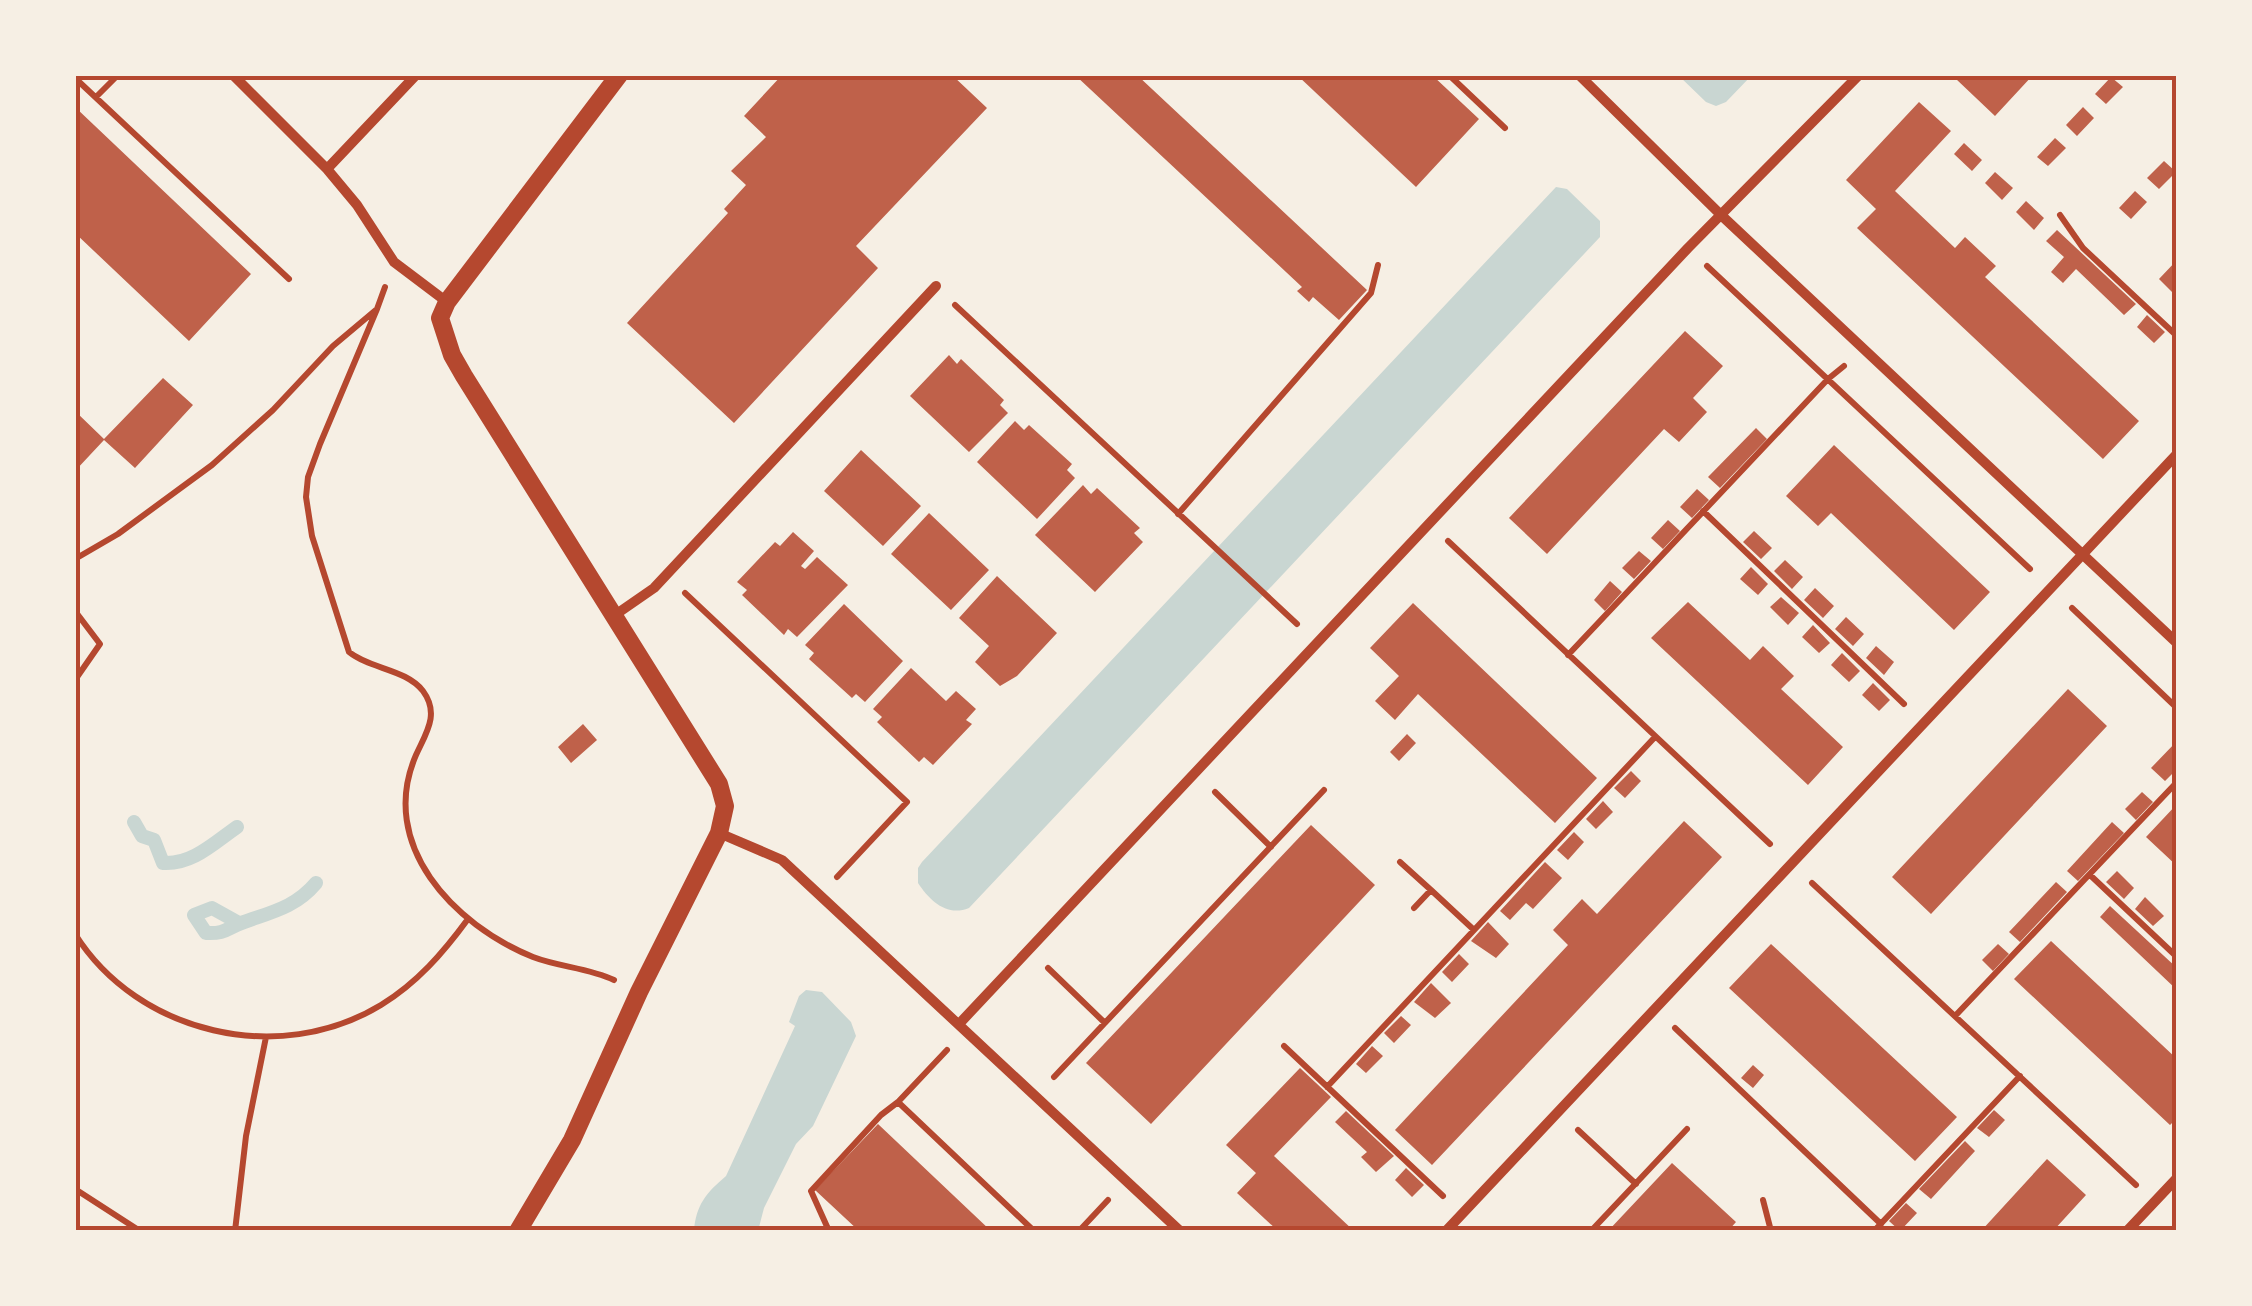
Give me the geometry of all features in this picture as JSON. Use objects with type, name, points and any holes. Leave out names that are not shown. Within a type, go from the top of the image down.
[{"type":"street","points":[[233,75],[357,206],[394,262],[447,302]]},
{"type":"street","points":[[326,170],[416,75]]},
{"type":"street","points":[[518,1231],[572,1140],[639,992],[719,833],[726,806],[719,784],[452,355],[440,318],[447,302],[619,75]]},
{"type":"street","points":[[1579,75],[2177,644]]},
{"type":"street","points":[[963,1028],[1029,950],[1194,771],[1688,248],[1859,75]]},
{"type":"street","points":[[615,615],[666,575],[936,286]]},
{"type":"street","points":[[1446,1231],[2177,454]]},
{"type":"street","points":[[719,833],[782,860],[1180,1231]]},
{"type":"street","points":[[2127,1231],[2177,1178]]},
{"type":"path","points":[[96,97],[118,75]]},
{"type":"path","points":[[1448,75],[1505,128]]},
{"type":"path","points":[[75,78],[289,279]]},
{"type":"path","points":[[2060,215],[2083,248],[2177,336]]},
{"type":"path","points":[[1688,248],[2177,708]]},
{"type":"path","points":[[394,262],[308,477],[307,514],[349,652],[411,680],[426,696],[431,711],[431,726],[410,771],[404,807],[413,844],[428,878],[468,919],[530,956],[563,968],[605,976],[639,992]]},
{"type":"path","points":[[1178,514],[1371,294],[1378,265]]},
{"type":"path","points":[[936,286],[1288,615]]},
{"type":"path","points":[[75,559],[118,534],[212,466],[273,410],[333,346],[377,309]]},
{"type":"path","points":[[1568,655],[1828,379]]},
{"type":"path","points":[[1703,511],[1924,722]]},
{"type":"path","points":[[666,575],[907,802],[820,894]]},
{"type":"path","points":[[75,612],[100,644],[75,680]]},
{"type":"path","points":[[1328,1087],[1656,737]]},
{"type":"path","points":[[1194,771],[1271,847]]},
{"type":"path","points":[[1955,1016],[2177,782]]},
{"type":"path","points":[[1036,1096],[1324,790]]},
{"type":"path","points":[[1400,862],[1474,930]]},
{"type":"path","points":[[2090,875],[2177,958]]},
{"type":"path","points":[[1414,908],[1430,890]]},
{"type":"path","points":[[75,934],[112,980],[156,1010],[214,1032],[266,1037],[326,1027],[378,1007],[434,963],[468,919]]},
{"type":"path","points":[[1029,950],[1105,1022]]},
{"type":"path","points":[[1656,1010],[1881,1224]]},
{"type":"path","points":[[829,1231],[811,1191],[963,1028]]},
{"type":"path","points":[[235,1231],[246,1136],[266,1037]]},
{"type":"path","points":[[1284,1046],[1462,1214]]},
{"type":"path","points":[[1874,1231],[2020,1076]]},
{"type":"path","points":[[898,1102],[1034,1231]]},
{"type":"path","points":[[1559,1112],[1636,1184]]},
{"type":"path","points":[[1590,1231],[1687,1129]]},
{"type":"path","points":[[1079,1231],[1126,1182]]},
{"type":"path","points":[[75,1189],[140,1231]]},
{"type":"path","points":[[1763,1200],[1772,1231]]},
{"type":"shaded area","points":[[1678,75],[1752,75],[1726,102],[1716,106],[1706,102]]},
{"type":"shaded area","points":[[1556,187],[1567,189],[1600,221],[1600,237],[969,908],[946,909],[928,896],[918,883],[922,862]]},
{"type":"shaded area","points":[[806,990],[822,992],[851,1022],[856,1036],[813,1126],[796,1144],[764,1208],[758,1231],[694,1231],[703,1200],[726,1176],[795,1026],[789,1022],[799,996]]},
{"type":"building","points":[[782,75],[952,75],[987,108],[856,246],[878,268],[734,423],[627,323],[728,213],[724,209],[746,185],[731,171],[766,137],[744,116]]},
{"type":"building","points":[[1075,75],[1137,75],[1367,290],[1339,320],[1313,297],[1309,302],[1297,291],[1302,287]]},
{"type":"building","points":[[1297,75],[1432,75],[1479,119],[1416,187]]},
{"type":"building","points":[[1960,75],[2033,75],[1995,116],[1956,79]]},
{"type":"building","points":[[2111,77],[2123,87],[2106,104],[2095,94]]},
{"type":"building","points":[[1919,102],[1951,131],[1895,191],[1955,248],[1965,237],[1996,266],[1985,277],[2139,421],[2103,459],[1857,228],[1876,209],[1846,180]]},
{"type":"building","points":[[75,107],[251,274],[189,341],[75,233]]},
{"type":"building","points":[[2083,107],[2094,118],[2077,136],[2066,125]]},
{"type":"building","points":[[2055,138],[2066,148],[2048,166],[2037,157]]},
{"type":"building","points":[[1964,143],[1982,160],[1972,171],[1954,154]]},
{"type":"building","points":[[2164,161],[2176,172],[2159,189],[2147,178]]},
{"type":"building","points":[[1995,172],[2013,188],[2002,200],[1985,183]]},
{"type":"building","points":[[2135,191],[2147,202],[2131,219],[2119,208]]},
{"type":"building","points":[[2026,201],[2044,218],[2034,230],[2016,212]]},
{"type":"building","points":[[2057,230],[2136,304],[2124,315],[2076,269],[2063,283],[2051,272],[2064,257],[2046,241]]},
{"type":"building","points":[[2177,260],[2177,297],[2159,279]]},
{"type":"building","points":[[2147,315],[2165,332],[2154,343],[2137,327]]},
{"type":"building","points":[[1685,331],[1723,366],[1693,398],[1707,412],[1679,442],[1664,429],[1547,554],[1509,518]]},
{"type":"building","points":[[949,355],[957,364],[961,359],[1004,400],[1000,405],[1008,413],[969,452],[910,396]]},
{"type":"building","points":[[163,378],[193,405],[135,468],[104,440],[75,471],[75,411],[104,439]]},
{"type":"building","points":[[1015,421],[1024,430],[1029,425],[1072,464],[1067,470],[1075,478],[1037,519],[977,462]]},
{"type":"building","points":[[1756,428],[1767,439],[1720,488],[1708,477]]},
{"type":"building","points":[[1834,445],[1990,592],[1954,630],[1831,513],[1818,526],[1786,496]]},
{"type":"building","points":[[861,450],[921,506],[883,546],[824,491]]},
{"type":"building","points":[[1083,485],[1091,494],[1097,488],[1140,528],[1134,533],[1143,542],[1095,592],[1035,535]]},
{"type":"building","points":[[1697,489],[1709,500],[1692,518],[1680,507]]},
{"type":"building","points":[[929,513],[989,570],[951,610],[891,554]]},
{"type":"building","points":[[1668,520],[1680,531],[1663,549],[1651,538]]},
{"type":"building","points":[[1754,531],[1772,548],[1761,559],[1743,542]]},
{"type":"building","points":[[793,532],[814,551],[801,566],[805,569],[817,557],[848,585],[797,637],[788,629],[784,635],[742,595],[747,590],[737,582],[775,542],[780,546]]},
{"type":"building","points":[[1639,551],[1651,561],[1634,579],[1622,568]]},
{"type":"building","points":[[1785,560],[1803,577],[1792,589],[1774,571]]},
{"type":"building","points":[[1751,567],[1768,584],[1758,595],[1740,579]]},
{"type":"building","points":[[997,576],[1057,633],[1017,676],[1000,686],[975,662],[989,646],[959,618]]},
{"type":"building","points":[[1610,581],[1622,592],[1605,611],[1594,600]]},
{"type":"building","points":[[1815,588],[1834,606],[1823,618],[1804,600]]},
{"type":"building","points":[[1781,597],[1799,613],[1788,625],[1770,607]]},
{"type":"building","points":[[1688,602],[1750,660],[1763,646],[1794,676],[1781,689],[1843,747],[1808,785],[1651,638]]},
{"type":"building","points":[[1413,603],[1597,778],[1555,823],[1418,694],[1395,720],[1375,701],[1399,676],[1370,648]]},
{"type":"building","points":[[844,604],[903,661],[865,702],[856,694],[852,698],[809,659],[814,653],[805,645]]},
{"type":"building","points":[[1846,617],[1864,634],[1853,646],[1835,629]]},
{"type":"building","points":[[1813,625],[1830,643],[1819,653],[1802,637]]},
{"type":"building","points":[[1876,646],[1894,662],[1884,675],[1866,658]]},
{"type":"building","points":[[1842,653],[1860,671],[1849,682],[1831,665]]},
{"type":"building","points":[[911,668],[946,701],[956,691],[976,709],[966,720],[972,724],[933,765],[924,757],[919,762],[877,722],[882,717],[873,709]]},
{"type":"building","points":[[1873,683],[1890,700],[1879,711],[1862,695]]},
{"type":"building","points":[[2068,689],[2107,726],[1931,914],[1892,877]]},
{"type":"building","points":[[583,724],[597,740],[571,763],[558,747]]},
{"type":"building","points":[[1407,734],[1416,743],[1399,761],[1390,752]]},
{"type":"building","points":[[2177,741],[2177,769],[2165,781],[2151,768]]},
{"type":"building","points":[[1631,771],[1641,781],[1625,798],[1614,788]]},
{"type":"building","points":[[2142,792],[2153,802],[2136,820],[2125,809]]},
{"type":"building","points":[[1603,801],[1613,812],[1596,829],[1586,819]]},
{"type":"building","points":[[2177,804],[2177,866],[2146,837]]},
{"type":"building","points":[[1684,821],[1722,857],[1432,1165],[1395,1130],[1568,945],[1553,930],[1582,899],[1597,914]]},
{"type":"building","points":[[2112,822],[2124,833],[2078,881],[2067,871]]},
{"type":"building","points":[[1311,825],[1375,885],[1151,1124],[1086,1063]]},
{"type":"building","points":[[1574,832],[1584,842],[1568,860],[1557,850]]},
{"type":"building","points":[[1545,862],[1562,878],[1533,909],[1526,903],[1510,920],[1500,911]]},
{"type":"building","points":[[2117,871],[2134,888],[2124,899],[2106,882]]},
{"type":"building","points":[[2056,882],[2067,892],[2020,942],[2009,932]]},
{"type":"building","points":[[2145,897],[2164,916],[2153,926],[2135,909]]},
{"type":"building","points":[[2110,906],[2177,968],[2177,990],[2100,917]]},
{"type":"building","points":[[1488,922],[1509,944],[1496,958],[1471,941]]},
{"type":"building","points":[[2051,941],[2177,1059],[2177,1118],[2170,1125],[2014,979]]},
{"type":"building","points":[[1771,944],[1957,1117],[1915,1161],[1729,988]]},
{"type":"building","points":[[1998,944],[2009,954],[1993,971],[1982,960]]},
{"type":"building","points":[[1459,954],[1469,964],[1452,982],[1442,972]]},
{"type":"building","points":[[1431,983],[1451,1003],[1435,1018],[1414,1002]]},
{"type":"building","points":[[1401,1016],[1411,1025],[1394,1043],[1384,1033]]},
{"type":"building","points":[[1372,1046],[1383,1056],[1366,1073],[1356,1064]]},
{"type":"building","points":[[1753,1065],[1764,1075],[1753,1088],[1741,1078]]},
{"type":"building","points":[[1300,1068],[1331,1097],[1274,1156],[1354,1231],[1278,1231],[1237,1193],[1256,1173],[1226,1145]]},
{"type":"building","points":[[1994,1110],[2005,1120],[1989,1137],[1977,1128]]},
{"type":"building","points":[[1346,1111],[1394,1156],[1376,1172],[1361,1157],[1367,1152],[1335,1122]]},
{"type":"building","points":[[878,1124],[991,1231],[859,1231],[815,1190]]},
{"type":"building","points":[[1965,1141],[1975,1151],[1931,1199],[1919,1189]]},
{"type":"building","points":[[2047,1159],[2086,1195],[2053,1231],[1981,1231]]},
{"type":"building","points":[[1672,1163],[1736,1222],[1728,1231],[1608,1231]]},
{"type":"building","points":[[1406,1168],[1424,1185],[1412,1197],[1395,1180]]},
{"type":"building","points":[[1906,1203],[1917,1213],[1900,1231],[1889,1221]]},
{"type":"waterway","points":[[134,822],[142,836],[154,840],[163,863],[193,857],[237,827]]},
{"type":"waterway","points":[[239,923],[212,908],[194,915],[206,933],[223,932],[292,903],[316,883]]}]
